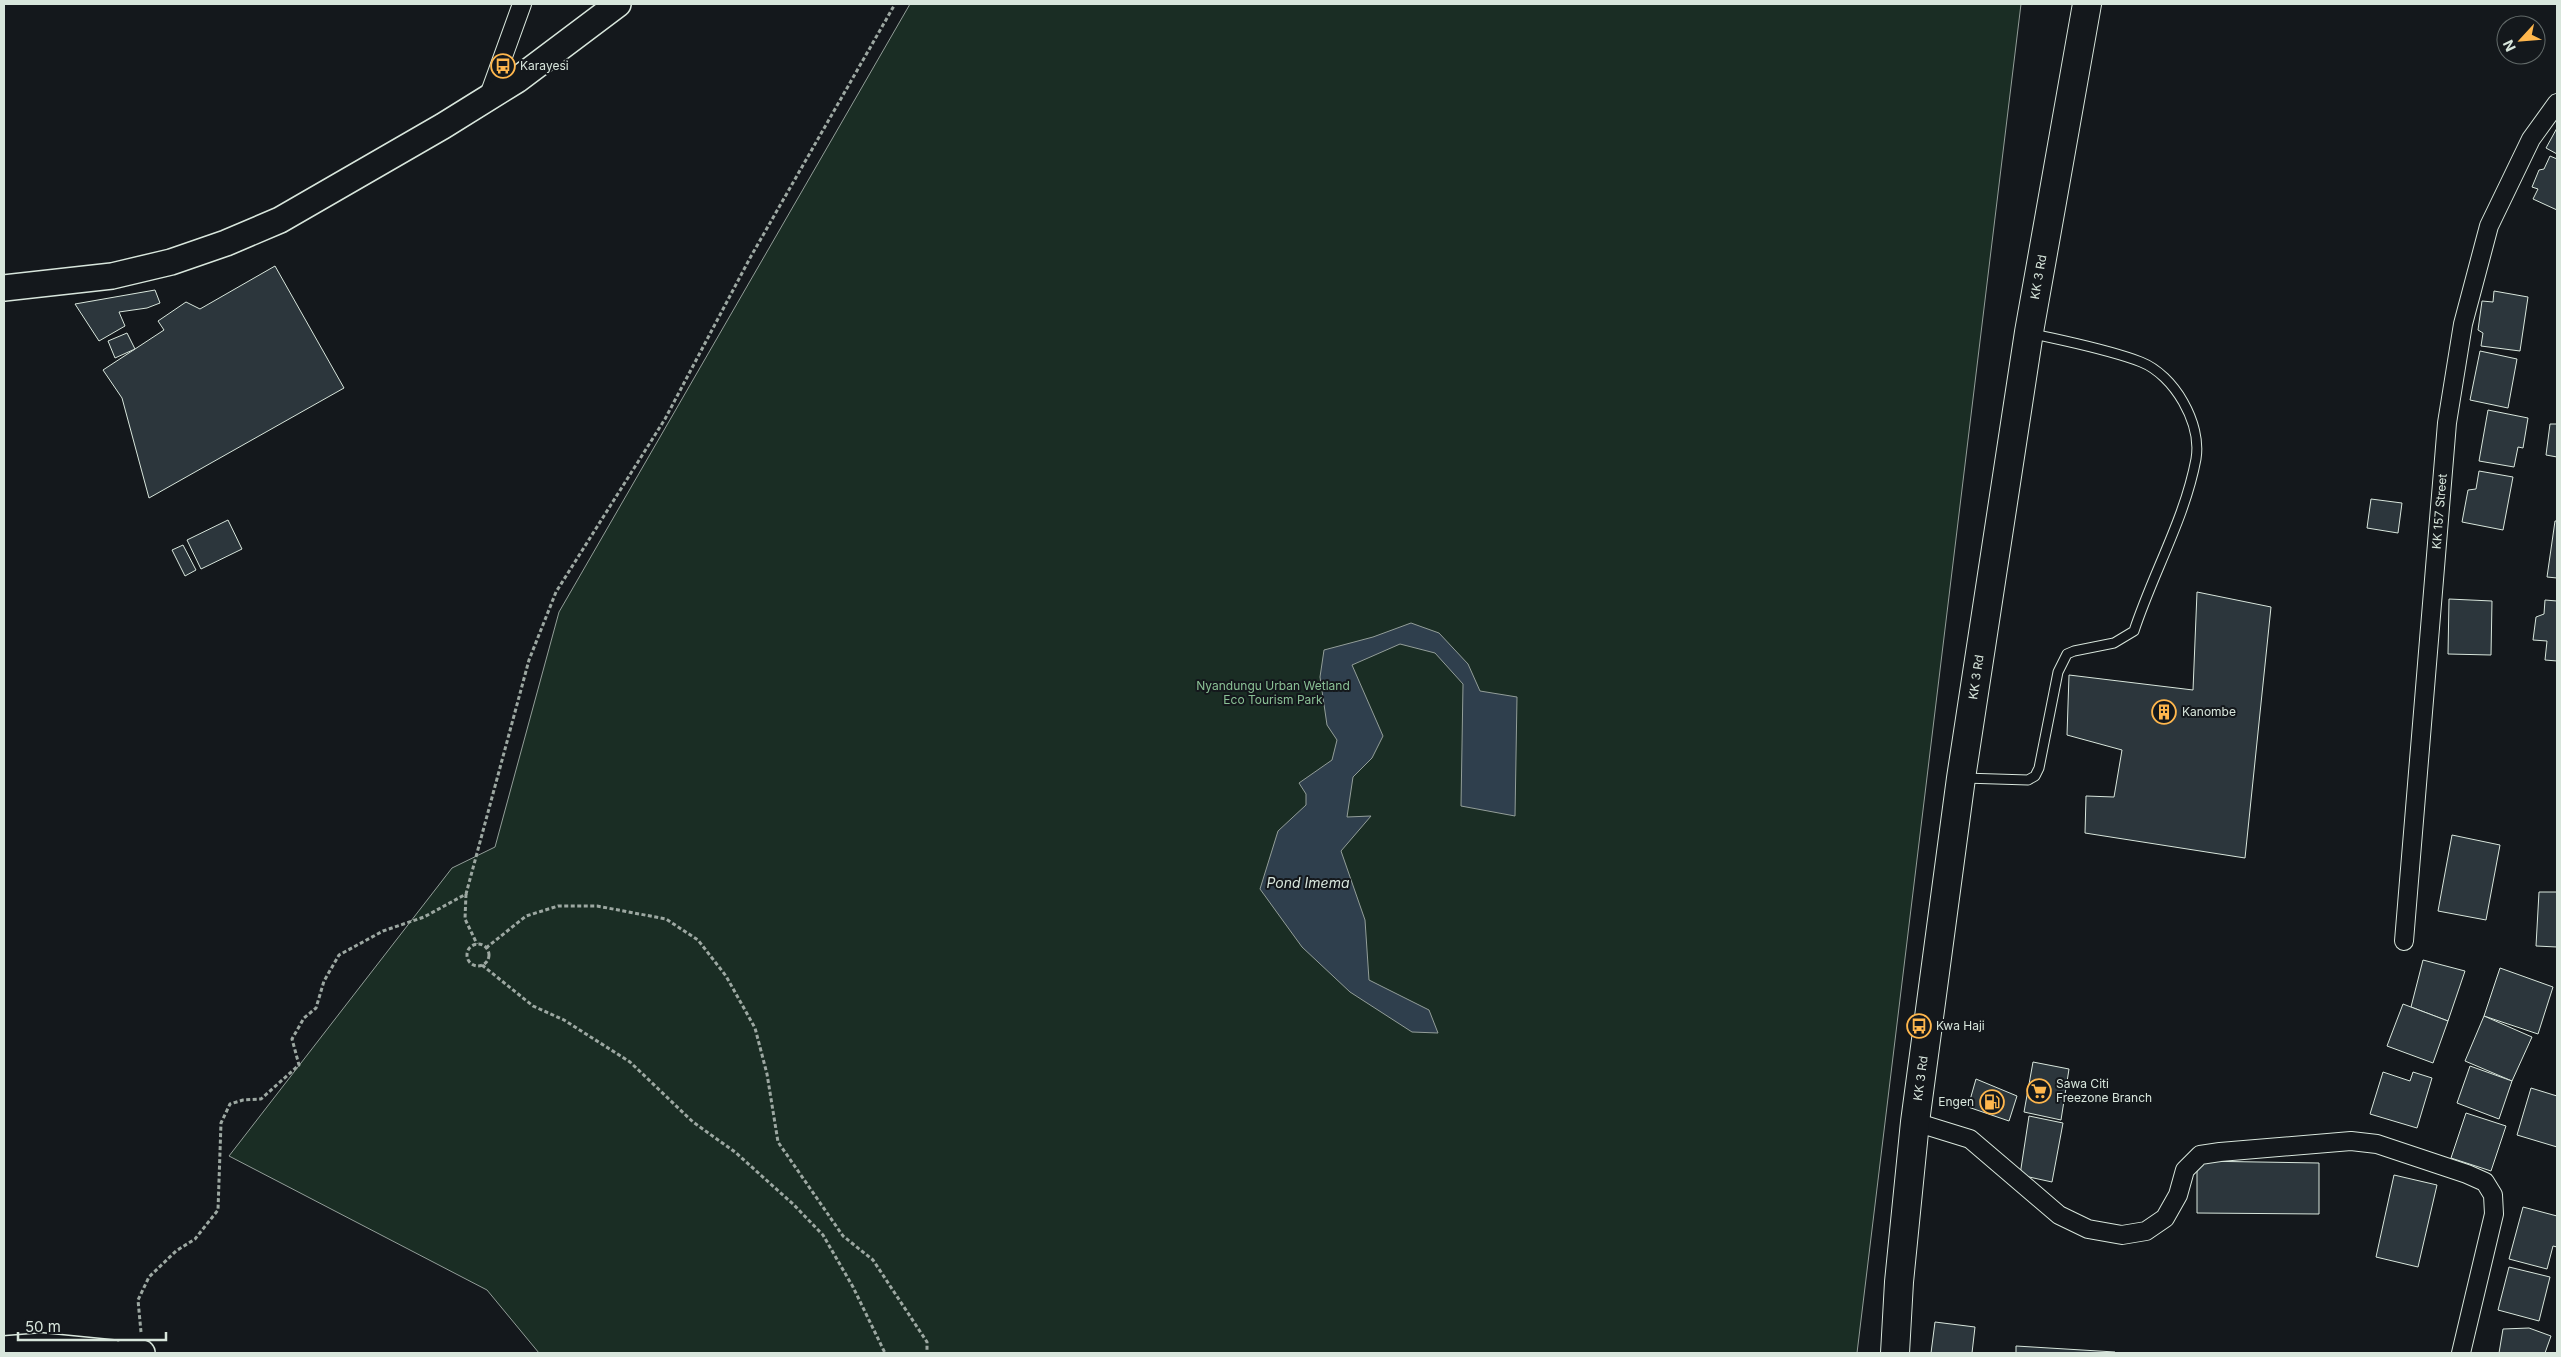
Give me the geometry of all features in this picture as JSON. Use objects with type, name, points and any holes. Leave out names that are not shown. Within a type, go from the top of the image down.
[{"type":"highway","name":"KK 3 Rd","points":[[1894,1353],[1915,1122],[1962,778],[2029,332],[2087,4]]},
{"type":"main road","points":[[4,288],[112,276],[171,262],[226,243],[280,220],[443,126],[517,80],[618,4]]},
{"type":"main road","points":[[4,1349],[42,1346],[113,1353]]},
{"type":"street","points":[[488,98],[522,4]]},
{"type":"street","name":"KK 157 Street","points":[[2404,941],[2447,423],[2463,324],[2489,226],[2532,139],[2557,103]]},
{"type":"street","points":[[1915,1122],[1970,1139],[2059,1215],[2088,1229],[2122,1235],[2146,1231],[2165,1218],[2178,1195],[2185,1170],[2200,1155],[2351,1141],[2377,1144],[2467,1174],[2485,1182],[2493,1195],[2494,1214],[2461,1353]]},
{"type":"lane","points":[[1962,778],[2028,780],[2035,776],[2040,768],[2058,672],[2062,660],[2067,654],[2074,651],[2114,644],[2134,630],[2188,491],[2196,457],[2196,442],[2191,421],[2180,394],[2163,375],[2142,362],[2029,332]]},
{"type":"path","points":[[486,948],[477,944],[465,919],[466,894],[529,660],[556,592],[666,418],[750,258],[895,4]]},
{"type":"path","points":[[134,1353],[142,1331],[138,1300],[149,1277],[176,1251],[195,1239],[218,1210],[217,1182],[221,1123],[230,1104],[243,1100],[261,1099],[299,1065],[292,1039],[304,1018],[316,1008],[324,981],[339,955],[383,931],[424,917],[466,894]]},
{"type":"path","points":[[486,948],[526,916],[558,906],[597,906],[666,919],[698,940],[726,976],[755,1028],[767,1074],[778,1142],[843,1236],[873,1260],[927,1342],[927,1353]]},
{"type":"path","points":[[477,944],[470,948],[468,958],[475,965],[482,965],[533,1006],[564,1020],[630,1062],[693,1122],[735,1152],[793,1204],[823,1235],[853,1287],[885,1353]]},
{"type":"path","points":[[482,965],[488,958],[486,948]]},
{"type":"green space","name":"Nyandungu Urban Wetland Eco Tourism Park","points":[[910,4],[2021,4],[1857,1353],[539,1353],[487,1290],[229,1156],[452,868],[495,847],[559,612]]},
{"type":"water","name":"Pond Imema","points":[[1411,623],[1439,633],[1468,664],[1480,691],[1517,697],[1515,816],[1461,806],[1463,684],[1435,653],[1400,644],[1352,665],[1383,736],[1372,758],[1353,777],[1347,817],[1371,816],[1341,851],[1365,920],[1369,980],[1429,1010],[1438,1033],[1412,1032],[1350,992],[1302,947],[1260,889],[1278,831],[1306,805],[1306,794],[1299,783],[1332,760],[1337,740],[1327,725],[1320,677],[1324,650],[1373,637]]},
{"type":"building","points":[[2557,128],[2557,154],[2546,148]]},
{"type":"building","points":[[2550,156],[2557,159],[2557,210],[2533,199],[2538,189],[2532,187],[2539,170],[2544,169]]},
{"type":"building","points":[[275,266],[344,388],[149,498],[122,398],[103,370],[164,330],[158,321],[186,302],[200,309]]},
{"type":"building","points":[[155,290],[160,303],[147,308],[119,312],[125,326],[99,341],[75,304]]},
{"type":"building","points":[[2494,291],[2528,297],[2520,351],[2481,346],[2483,333],[2478,330],[2482,301],[2493,302]]},
{"type":"building","points":[[127,333],[135,349],[115,358],[108,341]]},
{"type":"building","points":[[2480,351],[2517,359],[2508,408],[2470,400]]},
{"type":"building","points":[[2488,410],[2528,418],[2523,448],[2518,447],[2514,467],[2479,461]]},
{"type":"building","points":[[2550,424],[2557,424],[2557,457],[2546,455]]},
{"type":"building","points":[[2479,471],[2513,477],[2503,530],[2462,522],[2468,490],[2476,489]]},
{"type":"building","points":[[2371,499],[2402,503],[2398,533],[2367,528]]},
{"type":"building","points":[[228,520],[242,549],[201,569],[187,540]]},
{"type":"building","points":[[2555,521],[2557,521],[2557,578],[2547,577]]},
{"type":"building","points":[[183,545],[196,570],[185,576],[172,550]]},
{"type":"building","name":"Kanombe","points":[[2197,592],[2271,607],[2245,858],[2085,833],[2086,796],[2114,797],[2122,750],[2067,735],[2069,675],[2193,690]]},
{"type":"building","points":[[2449,599],[2492,601],[2491,655],[2448,654]]},
{"type":"building","points":[[2545,600],[2557,601],[2557,661],[2545,660],[2547,641],[2533,640],[2536,617],[2544,614]]},
{"type":"building","points":[[2452,835],[2500,845],[2486,920],[2438,911]]},
{"type":"building","points":[[2539,892],[2557,892],[2557,947],[2536,946]]},
{"type":"building","points":[[2423,960],[2465,971],[2448,1021],[2411,1007]]},
{"type":"building","points":[[2500,968],[2553,987],[2538,1034],[2484,1016]]},
{"type":"building","points":[[2403,1004],[2448,1021],[2433,1063],[2387,1046]]},
{"type":"building","points":[[2484,1016],[2532,1037],[2512,1081],[2465,1061]]},
{"type":"building","points":[[2033,1062],[2069,1069],[2061,1120],[2024,1112]]},
{"type":"building","points":[[2470,1066],[2512,1081],[2499,1119],[2457,1103]]},
{"type":"building","points":[[2383,1072],[2410,1081],[2413,1072],[2432,1078],[2417,1128],[2370,1114]]},
{"type":"building","name":"Engen","points":[[1976,1079],[2017,1096],[2009,1121],[1968,1107]]},
{"type":"building","points":[[2531,1088],[2557,1096],[2557,1147],[2517,1135]]},
{"type":"building","points":[[2466,1113],[2506,1126],[2491,1171],[2451,1158]]},
{"type":"building","points":[[2029,1116],[2063,1123],[2052,1182],[2020,1175]]},
{"type":"building","points":[[2197,1161],[2319,1163],[2319,1214],[2197,1213]]},
{"type":"building","points":[[2394,1175],[2437,1185],[2418,1267],[2376,1257]]},
{"type":"building","points":[[2523,1207],[2557,1216],[2557,1247],[2553,1246],[2547,1269],[2509,1259]]},
{"type":"building","points":[[2509,1267],[2550,1277],[2539,1321],[2498,1310]]},
{"type":"building","points":[[1935,1322],[1975,1327],[1972,1353],[1931,1353]]},
{"type":"building","points":[[2529,1328],[2551,1336],[2545,1353],[2499,1353],[2503,1329]]},
{"type":"building","points":[[2016,1346],[2115,1352],[2115,1353],[2016,1353]]},
{"type":"place","name":"Karayesi","points":[[503,66]]},
{"type":"place","name":"Kanombe","points":[[2164,712]]},
{"type":"place","name":"Kwa Haji","points":[[1919,1026]]},
{"type":"place","name":"Sawa Citi Freezone Branch","points":[[2039,1091]]},
{"type":"place","name":"Engen","points":[[1992,1102]]}]
